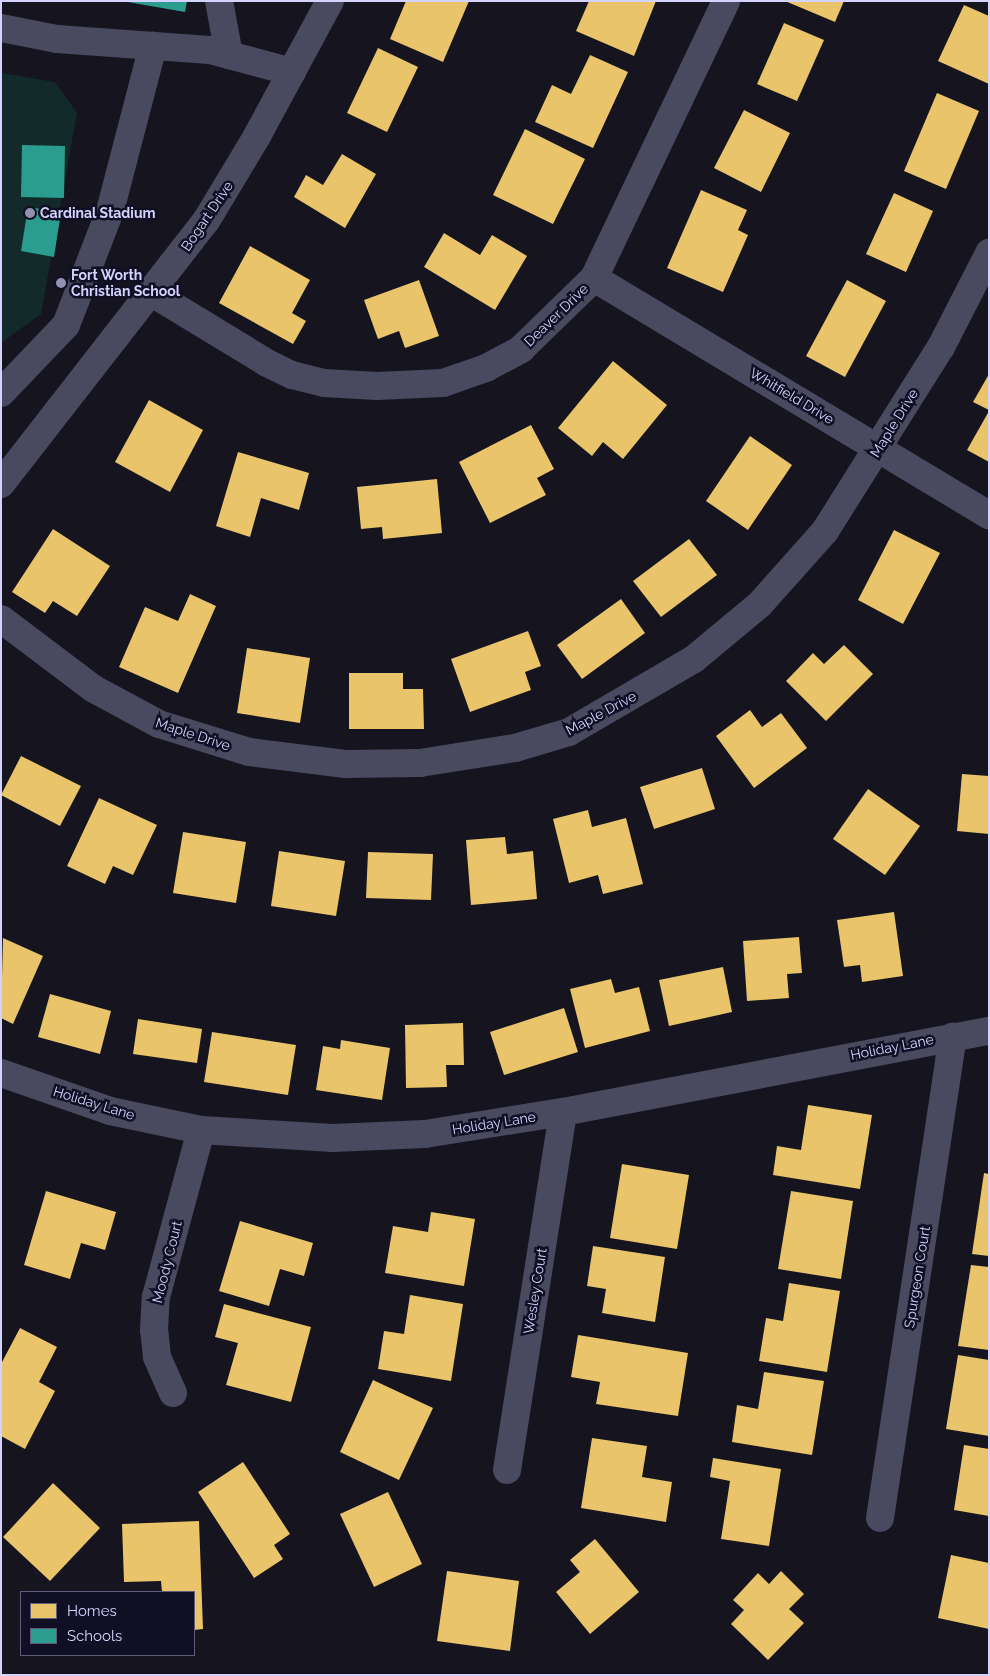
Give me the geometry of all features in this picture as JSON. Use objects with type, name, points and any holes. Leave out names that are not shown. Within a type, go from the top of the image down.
[{"type":"street","points":[[220,1],[229,55]]},
{"type":"street","name":"Bogart Drive","points":[[5,469],[152,293],[206,220],[292,72],[330,1]]},
{"type":"street","name":"Deaver Drive","points":[[152,293],[292,375],[324,383],[377,386],[443,383],[486,368],[521,349],[594,278],[726,1]]},
{"type":"street","points":[[1,28],[57,39],[210,50],[292,72]]},
{"type":"street","points":[[1,393],[66,326],[110,211],[153,46]]},
{"type":"street","name":"Maple Drive","points":[[1,619],[102,694],[159,724],[249,752],[345,764],[420,763],[515,748],[569,732],[694,660],[760,604],[825,531],[879,449],[940,348],[989,252]]},
{"type":"street","name":"Whitfield Drive","points":[[594,278],[989,515]]},
{"type":"street","name":"Holiday Lane","points":[[1,1073],[110,1111],[201,1130],[333,1138],[425,1134],[563,1112],[953,1036],[989,1031]]},
{"type":"street","name":"Spurgeon Court","points":[[880,1518],[953,1036]]},
{"type":"street","name":"Wesley Court","points":[[508,1470],[563,1112]]},
{"type":"street","name":"Moody Court","points":[[173,1392],[157,1357],[154,1330],[156,1297],[201,1130]]},
{"type":"green space","name":"Cardinal Stadium","points":[[1,73],[55,82],[77,113],[41,314],[1,343]]},
{"type":"building: Homes","points":[[406,1],[469,1],[443,62],[390,39]]},
{"type":"building: Homes","points":[[589,1],[656,1],[634,56],[576,31]]},
{"type":"building: Homes","points":[[785,1],[844,1],[835,22]]},
{"type":"building: Homes","points":[[964,5],[989,16],[989,84],[938,61]]},
{"type":"building: Homes","points":[[784,23],[824,40],[797,101],[757,84]]},
{"type":"building: Homes","points":[[378,48],[418,67],[387,132],[347,113]]},
{"type":"building: Homes","points":[[590,55],[628,72],[593,148],[535,122],[552,85],[571,94]]},
{"type":"building: Homes","points":[[937,93],[979,111],[946,189],[904,171]]},
{"type":"building: Homes","points":[[744,110],[790,133],[761,192],[714,168]]},
{"type":"building: Homes","points":[[525,129],[585,159],[553,224],[493,195]]},
{"type":"building: Homes","points":[[342,154],[376,174],[345,228],[294,197],[306,175],[323,185]]},
{"type":"building: Homes","points":[[701,190],[747,210],[738,230],[748,235],[723,292],[667,268]]},
{"type":"building: Homes","points":[[894,193],[933,211],[906,272],[866,254]]},
{"type":"building: Homes","points":[[444,233],[480,255],[492,235],[527,256],[495,310],[424,267]]},
{"type":"building: Homes","points":[[250,246],[310,280],[292,313],[306,321],[293,344],[219,303]]},
{"type":"building: Homes","points":[[419,280],[439,336],[405,348],[399,331],[378,339],[364,300]]},
{"type":"building: Homes","points":[[847,280],[886,301],[845,377],[806,356]]},
{"type":"building: Homes","points":[[613,361],[667,405],[623,459],[603,442],[592,456],[558,428]]},
{"type":"building: Homes","points":[[989,374],[989,410],[973,402]]},
{"type":"building: Homes","points":[[149,400],[203,430],[170,492],[115,462]]},
{"type":"building: Homes","points":[[989,411],[989,462],[967,450]]},
{"type":"building: Homes","points":[[531,425],[554,469],[537,478],[546,495],[490,523],[459,462]]},
{"type":"building: Homes","points":[[750,436],[792,465],[748,530],[706,501]]},
{"type":"building: Homes","points":[[238,452],[309,473],[299,510],[261,498],[250,537],[216,526]]},
{"type":"building: Homes","points":[[437,479],[442,533],[383,539],[382,527],[361,529],[357,487]]},
{"type":"building: Homes","points":[[53,529],[110,566],[77,616],[53,601],[45,613],[12,592]]},
{"type":"building: Homes","points":[[894,530],[940,553],[903,624],[858,600]]},
{"type":"building: Homes","points":[[689,539],[717,575],[661,617],[633,581]]},
{"type":"building: Homes","points":[[190,594],[216,606],[178,693],[119,667],[145,607],[178,621]]},
{"type":"building: Homes","points":[[621,599],[645,633],[582,679],[557,645]]},
{"type":"building: Homes","points":[[528,631],[541,666],[525,672],[531,690],[470,712],[451,659]]},
{"type":"building: Homes","points":[[844,645],[873,674],[826,721],[786,681],[813,653],[824,664]]},
{"type":"building: Homes","points":[[247,648],[310,658],[300,723],[237,713]]},
{"type":"building: Homes","points":[[349,673],[403,673],[403,689],[423,689],[424,729],[349,729]]},
{"type":"building: Homes","points":[[750,710],[762,727],[781,713],[807,748],[754,788],[716,736]]},
{"type":"building: Homes","points":[[21,756],[81,786],[60,826],[1,795]]},
{"type":"building: Homes","points":[[702,768],[715,809],[654,829],[640,787]]},
{"type":"building: Homes","points":[[962,774],[989,776],[989,834],[957,831]]},
{"type":"building: Homes","points":[[868,789],[920,826],[885,875],[833,839]]},
{"type":"building: Homes","points":[[99,798],[157,825],[133,875],[113,866],[105,884],[67,866]]},
{"type":"building: Homes","points":[[588,810],[592,827],[626,818],[643,884],[603,894],[598,875],[569,883],[553,819]]},
{"type":"building: Homes","points":[[183,832],[246,842],[236,903],[173,893]]},
{"type":"building: Homes","points":[[505,837],[507,854],[533,851],[537,899],[471,905],[466,840]]},
{"type":"building: Homes","points":[[279,851],[345,861],[336,916],[271,906]]},
{"type":"building: Homes","points":[[368,852],[433,854],[431,900],[366,898]]},
{"type":"building: Homes","points":[[894,912],[903,976],[862,982],[860,965],[844,967],[837,920]]},
{"type":"building: Homes","points":[[799,937],[802,973],[787,974],[789,998],[747,1001],[743,941]]},
{"type":"building: Homes","points":[[3,938],[43,956],[13,1024],[1,1018]]},
{"type":"building: Homes","points":[[723,967],[732,1012],[669,1026],[659,980]]},
{"type":"building: Homes","points":[[611,979],[615,993],[639,987],[650,1031],[585,1048],[570,989]]},
{"type":"building: Homes","points":[[50,994],[111,1011],[100,1054],[38,1037]]},
{"type":"building: Homes","points":[[564,1008],[578,1052],[504,1075],[490,1032]]},
{"type":"building: Homes","points":[[138,1019],[202,1029],[197,1063],[133,1054]]},
{"type":"building: Homes","points":[[463,1023],[464,1065],[446,1065],[447,1087],[406,1088],[405,1025]]},
{"type":"building: Homes","points":[[212,1032],[296,1045],[288,1095],[204,1082]]},
{"type":"building: Homes","points":[[341,1040],[390,1048],[382,1100],[316,1090],[323,1046],[340,1049]]},
{"type":"building: Homes","points":[[808,1105],[872,1115],[860,1189],[773,1175],[777,1146],[801,1150]]},
{"type":"building: Homes","points":[[622,1164],[689,1175],[677,1249],[610,1238]]},
{"type":"building: Homes","points":[[984,1173],[989,1174],[989,1256],[972,1254]]},
{"type":"building: Homes","points":[[46,1191],[116,1212],[105,1250],[81,1243],[70,1279],[24,1265]]},
{"type":"building: Homes","points":[[791,1191],[853,1201],[841,1279],[778,1269]]},
{"type":"building: Homes","points":[[431,1212],[475,1219],[464,1286],[385,1273],[393,1226],[428,1232]]},
{"type":"building: Homes","points":[[240,1221],[313,1243],[304,1276],[280,1269],[269,1306],[219,1291]]},
{"type":"building: Homes","points":[[593,1246],[665,1257],[655,1322],[602,1313],[606,1289],[587,1286]]},
{"type":"building: Homes","points":[[971,1265],[989,1267],[989,1350],[958,1346]]},
{"type":"building: Homes","points":[[789,1283],[840,1291],[827,1372],[759,1361],[766,1318],[783,1321]]},
{"type":"building: Homes","points":[[410,1295],[463,1304],[451,1381],[378,1369],[384,1331],[404,1334]]},
{"type":"building: Homes","points":[[224,1304],[311,1327],[291,1402],[226,1385],[238,1343],[215,1337]]},
{"type":"building: Homes","points":[[20,1328],[57,1347],[39,1382],[55,1391],[25,1449],[1,1436],[1,1364]]},
{"type":"building: Homes","points":[[578,1335],[688,1353],[678,1416],[596,1404],[600,1382],[571,1377]]},
{"type":"building: Homes","points":[[958,1355],[989,1360],[989,1436],[946,1429]]},
{"type":"building: Homes","points":[[764,1372],[824,1381],[812,1455],[732,1442],[737,1405],[758,1409]]},
{"type":"building: Homes","points":[[373,1380],[433,1408],[399,1480],[340,1452]]},
{"type":"building: Homes","points":[[592,1438],[647,1446],[642,1477],[672,1482],[666,1522],[581,1508]]},
{"type":"building: Homes","points":[[964,1445],[989,1449],[989,1516],[954,1510]]},
{"type":"building: Homes","points":[[713,1458],[781,1469],[769,1546],[721,1539],[730,1481],[710,1477]]},
{"type":"building: Homes","points":[[243,1462],[290,1534],[274,1545],[283,1559],[254,1578],[198,1492]]},
{"type":"building: Homes","points":[[53,1483],[100,1528],[50,1581],[3,1537]]},
{"type":"building: Homes","points":[[388,1492],[422,1564],[374,1587],[340,1514]]},
{"type":"building: Homes","points":[[199,1521],[203,1629],[195,1630],[195,1591],[162,1591],[161,1581],[124,1582],[122,1524]]},
{"type":"building: Homes","points":[[595,1539],[639,1592],[590,1634],[556,1592],[580,1572],[570,1560]]},
{"type":"building: Homes","points":[[951,1555],[989,1563],[989,1629],[938,1618]]},
{"type":"building: Homes","points":[[447,1571],[519,1581],[510,1651],[437,1641]]},
{"type":"building: Homes","points":[[781,1571],[804,1594],[789,1609],[804,1623],[768,1660],[731,1624],[744,1610],[733,1600],[758,1573],[769,1584]]},
{"type":"building: Schools","points":[[122,1],[187,1],[185,12]]},
{"type":"building: Schools","points":[[22,145],[65,146],[64,198],[21,197]]},
{"type":"building: Schools","points":[[28,207],[61,212],[54,257],[21,251]]},
{"type":"place","name":"Cardinal Stadium","points":[[30,213]]},
{"type":"place","name":"Fort Worth Christian School","points":[[61,283]]}]
